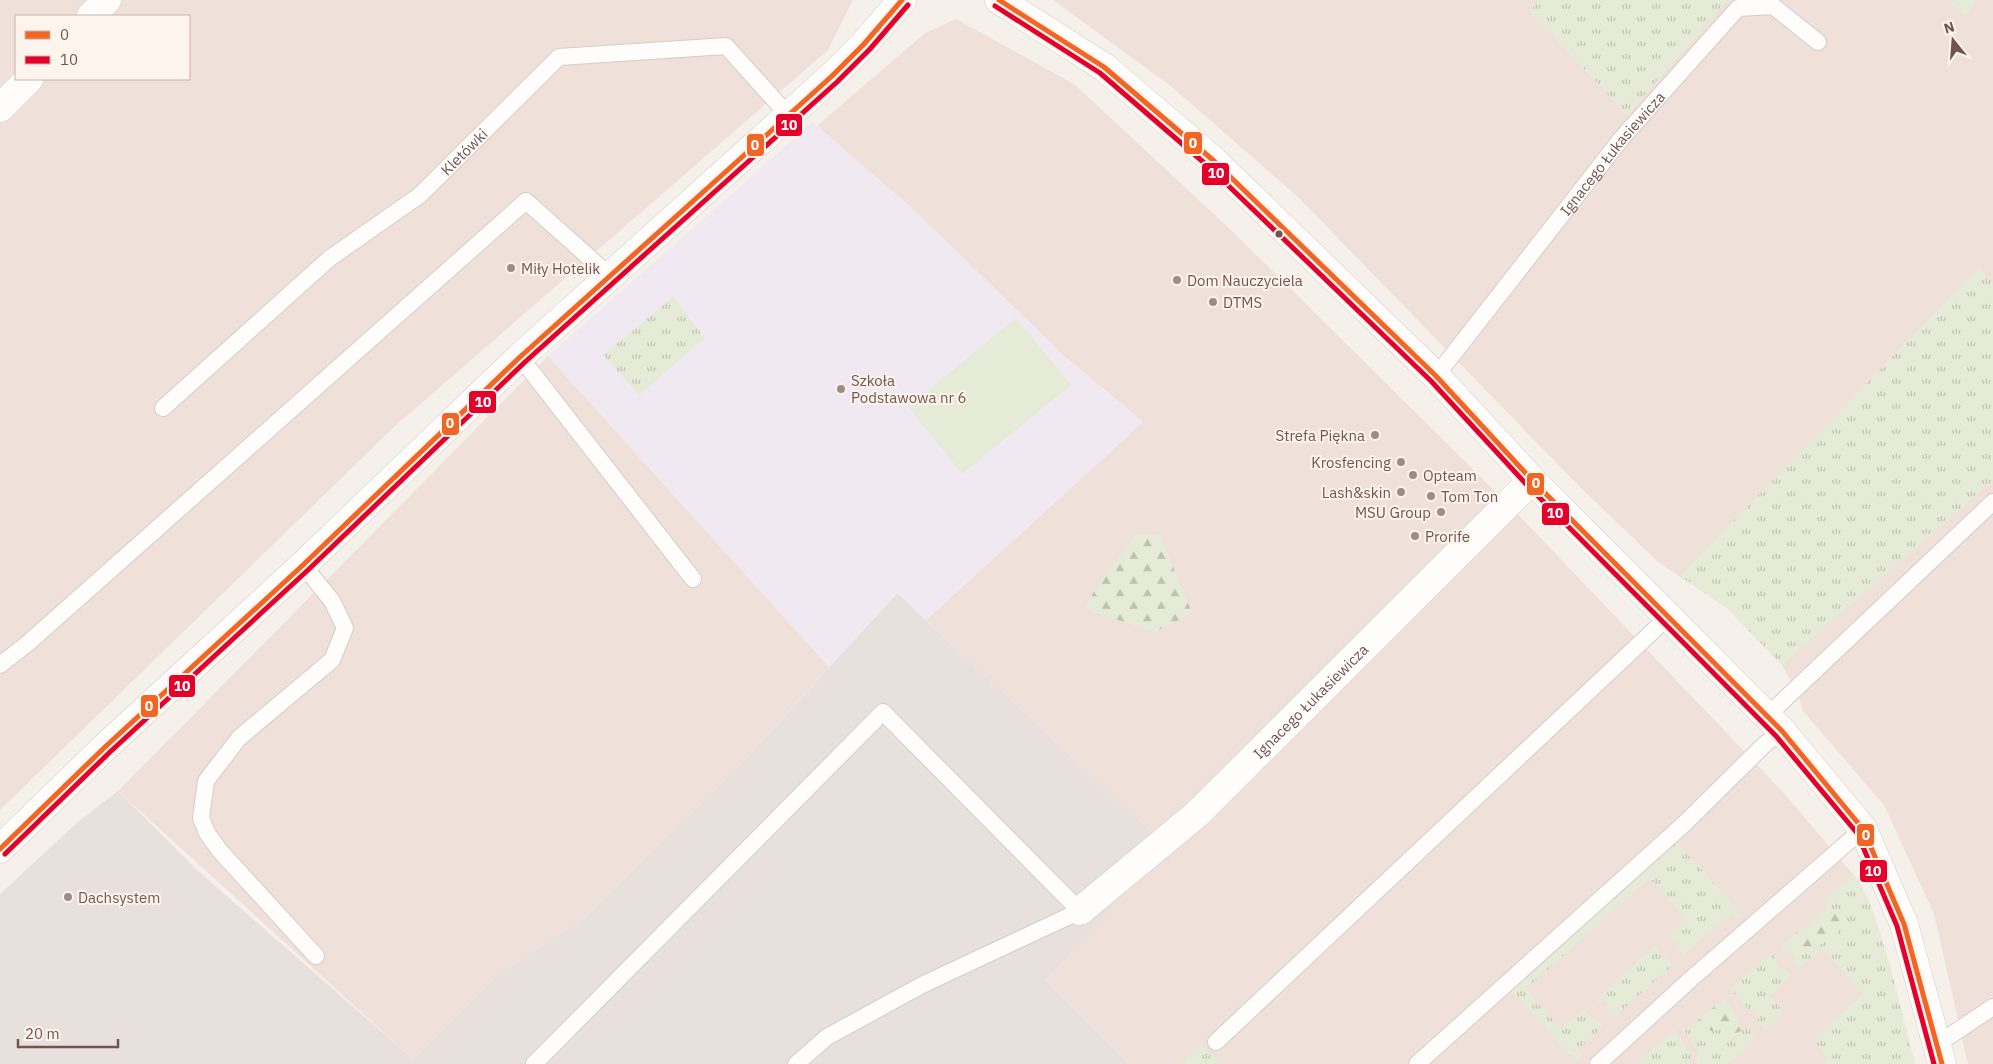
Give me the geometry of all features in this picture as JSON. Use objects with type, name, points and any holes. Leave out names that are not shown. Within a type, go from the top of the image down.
[{"type":"street","points":[[92,15],[107,0]]},
{"type":"street","points":[[0,849],[105,747],[303,565],[520,357],[789,116],[864,44],[902,0]]},
{"type":"street","points":[[999,0],[1104,67],[1214,161],[1436,376],[1532,480],[1775,723],[1862,829],[1904,924],[1939,1055]]},
{"type":"street","points":[[0,108],[28,80]]},
{"type":"street","name":"Ignacego Łukasiewicza","points":[[1080,911],[1197,814],[1532,480]]},
{"type":"lane","name":"Ignacego Łukasiewicza","points":[[1436,376],[1621,139],[1738,8],[1773,6],[1818,42]]},
{"type":"lane","name":"Kletówki","points":[[163,408],[330,258],[420,195],[559,57],[726,46],[789,116]]},
{"type":"lane","points":[[0,665],[93,585],[526,201],[610,276]]},
{"type":"lane","points":[[520,357],[693,579]]},
{"type":"lane","points":[[1417,1064],[1684,824],[1765,744],[1775,723],[1993,502]]},
{"type":"lane","points":[[303,565],[332,601],[344,628],[332,660],[239,738],[206,781],[202,818],[207,832],[220,851],[316,956]]},
{"type":"lane","points":[[1216,1042],[1669,616]]},
{"type":"lane","points":[[534,1064],[883,712],[1080,911],[922,986],[836,1032],[827,1037],[796,1064]]},
{"type":"lane","points":[[1598,1064],[1692,978],[1862,829]]},
{"type":"lane","points":[[1939,1055],[1993,1007]]},
{"type":"shaded area","points":[[0,0],[853,0],[828,50],[395,426],[0,810]]},
{"type":"shaded area","points":[[1053,0],[1539,0],[1530,11],[1627,115],[1727,0],[1948,0],[1965,15],[1978,0],[1993,0],[1993,1064],[1968,1064],[1934,914],[1884,805],[1803,711],[1799,697],[1782,665],[1727,608],[1658,562],[1577,484],[1298,197],[1172,87]]},
{"type":"shaded area","points":[[956,19],[1074,84],[1232,231],[1509,505],[1781,790],[1858,880],[1867,898],[1878,926],[1889,964],[1915,1064],[1130,1064],[1046,980],[1168,847],[926,620],[1143,422],[1064,356],[916,212],[817,126],[925,33]]},
{"type":"shaded area","name":"Szkoła Podstawowa nr 6","points":[[813,122],[916,212],[1064,356],[1143,422],[926,620],[898,593],[829,667],[548,356]]},
{"type":"shaded area","points":[[548,356],[829,667],[740,765],[581,921],[498,974],[413,1059],[118,791]]},
{"type":"shaded area","points":[[897,593],[1168,847],[1046,980],[1130,1064],[0,1064],[0,894],[79,821],[118,791],[197,870],[413,1059],[498,974],[581,921],[740,765]]},
{"type":"green space","points":[[1539,0],[1727,0],[1627,115],[1530,11]]},
{"type":"green space","points":[[1948,0],[1978,0],[1965,15]]},
{"type":"green space","points":[[1979,267],[1993,283],[1993,480],[1782,665],[1727,608],[1680,576]]},
{"type":"green space","points":[[673,297],[705,338],[639,395],[603,355]]},
{"type":"green space","points":[[1016,318],[1071,385],[962,474],[908,407]]},
{"type":"green space","points":[[1136,534],[1160,535],[1192,613],[1155,632],[1085,609],[1101,580]]},
{"type":"green space","points":[[1674,839],[1742,915],[1737,919],[1731,913],[1683,955],[1678,948],[1680,945],[1675,939],[1672,940],[1667,935],[1686,919],[1650,878],[1526,989],[1561,1029],[1587,1007],[1589,1009],[1586,1013],[1591,1019],[1594,1017],[1604,1026],[1578,1049],[1583,1055],[1576,1062],[1509,989]]},
{"type":"green space","points":[[1853,875],[1864,891],[1876,919],[1915,1064],[1821,1064],[1828,1058],[1813,1039],[1863,994],[1823,949],[1799,968],[1792,961],[1795,958],[1788,950],[1784,952],[1780,947],[1784,944],[1801,954],[1840,919],[1828,907],[1826,897]]},
{"type":"green space","points":[[1828,907],[1840,919],[1839,932],[1820,945],[1801,954],[1784,944]]},
{"type":"green space","points":[[1655,946],[1663,959],[1666,957],[1673,965],[1614,1017],[1606,1008],[1609,1005],[1602,999],[1599,1002],[1596,999]]},
{"type":"green space","points":[[1771,953],[1777,960],[1775,963],[1781,970],[1784,968],[1791,976],[1770,995],[1783,1014],[1765,1030],[1757,1021],[1760,1018],[1752,1009],[1750,1011],[1730,989]]},
{"type":"green space","points":[[1724,999],[1740,1019],[1737,1021],[1744,1030],[1736,1033],[1725,1027],[1711,1031],[1699,1019]]},
{"type":"green space","points":[[1699,1019],[1711,1031],[1725,1027],[1736,1033],[1747,1027],[1757,1039],[1728,1064],[1697,1064],[1697,1050],[1685,1031]]},
{"type":"green space","points":[[1674,1030],[1691,1053],[1690,1064],[1637,1064]]},
{"type":"green space","points":[[1200,1044],[1222,1064],[1181,1064]]},
{"type":"transit line","name":"0","points":[[0,849],[105,747],[303,565],[520,357],[832,76],[864,44],[902,0]]},
{"type":"transit line","name":"0","points":[[999,0],[1104,67],[1214,161],[1436,376],[1532,480],[1782,731],[1863,829],[1904,924],[1942,1064]]},
{"type":"transit line","name":"10","points":[[5,854],[110,752],[308,570],[525,362],[837,82],[870,49],[908,5]]},
{"type":"transit line","name":"10","points":[[995,6],[1100,73],[1209,167],[1431,381],[1527,485],[1776,736],[1857,833],[1897,926],[1934,1064]]},
{"type":"place","name":"Miły Hotelik","points":[[511,268]]},
{"type":"place","name":"Dom Nauczyciela","points":[[1177,280]]},
{"type":"place","name":"DTMS","points":[[1213,302]]},
{"type":"place","name":"Szkoła Podstawowa nr 6","points":[[841,389]]},
{"type":"place","name":"Strefa Piękna","points":[[1375,435]]},
{"type":"place","name":"Krosfencing","points":[[1401,462]]},
{"type":"place","name":"Opteam","points":[[1413,475]]},
{"type":"place","name":"Lash&skin","points":[[1401,492]]},
{"type":"place","name":"Tom Ton","points":[[1431,496]]},
{"type":"place","name":"MSU Group","points":[[1441,512]]},
{"type":"place","name":"Prorife","points":[[1415,536]]},
{"type":"place","name":"Dachsystem","points":[[68,897]]}]
